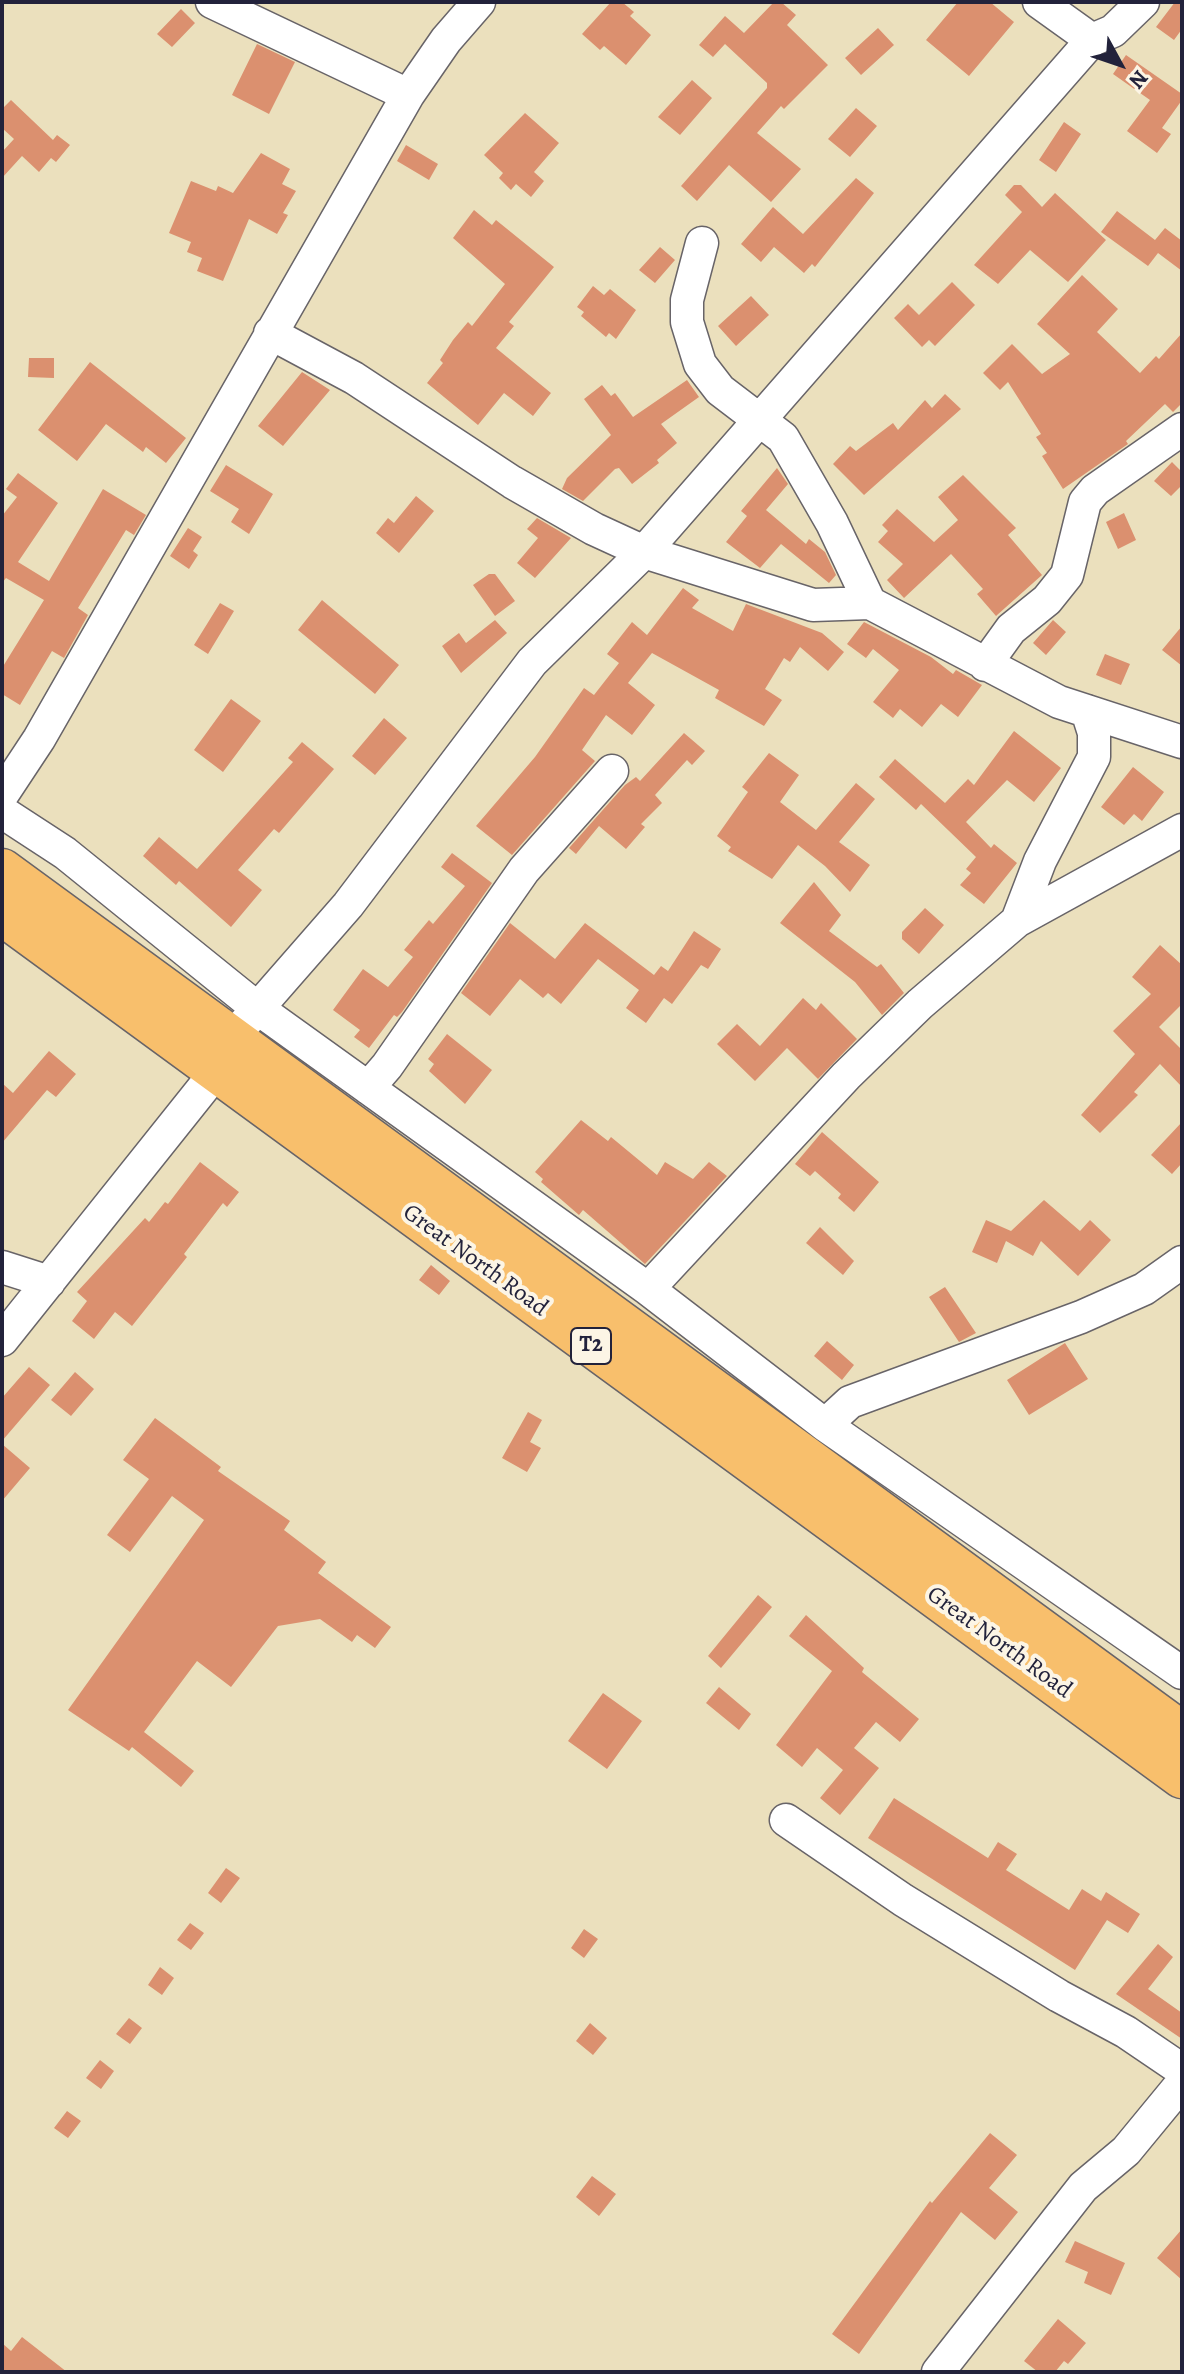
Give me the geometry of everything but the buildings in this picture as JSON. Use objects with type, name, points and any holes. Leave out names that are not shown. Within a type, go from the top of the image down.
[{"type":"main road","name":"Great North Road","points":[[2,870],[1182,1733]]},
{"type":"main road","name":"Great North Road","points":[[2,914],[235,1040],[1182,1777]]},
{"type":"street","points":[[212,2],[408,95]]},
{"type":"street","points":[[2,795],[46,726],[408,95],[446,40],[479,2]]},
{"type":"street","points":[[1039,2],[1092,40]]},
{"type":"street","points":[[2,1340],[235,1040],[348,905],[532,662],[644,552],[1092,40],[1113,31],[1143,2]]},
{"type":"street","points":[[702,243],[687,300],[687,322],[700,364],[720,390],[783,438],[870,603]]},
{"type":"street","points":[[270,333],[354,378],[512,482],[594,529],[644,552],[813,605],[870,603],[1059,702],[1182,742]]},
{"type":"street","points":[[985,665],[1011,629],[1047,600],[1067,575],[1085,502],[1095,490],[1182,429]]},
{"type":"street","points":[[1017,921],[1040,861],[1094,757],[1094,733],[1087,711]]},
{"type":"street","points":[[368,1088],[387,1066],[524,870],[612,771]]},
{"type":"street","points":[[2,812],[65,853],[235,1040],[368,1088],[648,1289],[825,1425],[1182,1673]]},
{"type":"street","points":[[648,1289],[846,1076],[920,1004],[1017,921],[1182,830]]},
{"type":"street","points":[[825,1425],[850,1402],[1081,1317],[1144,1289],[1182,1262]]},
{"type":"street","points":[[2,1267],[49,1282]]},
{"type":"street","points":[[786,1820],[903,1900],[1059,1996],[1126,2032],[1182,2070]]},
{"type":"street","points":[[938,2372],[1068,2205],[1126,2151],[1182,2083]]}]
